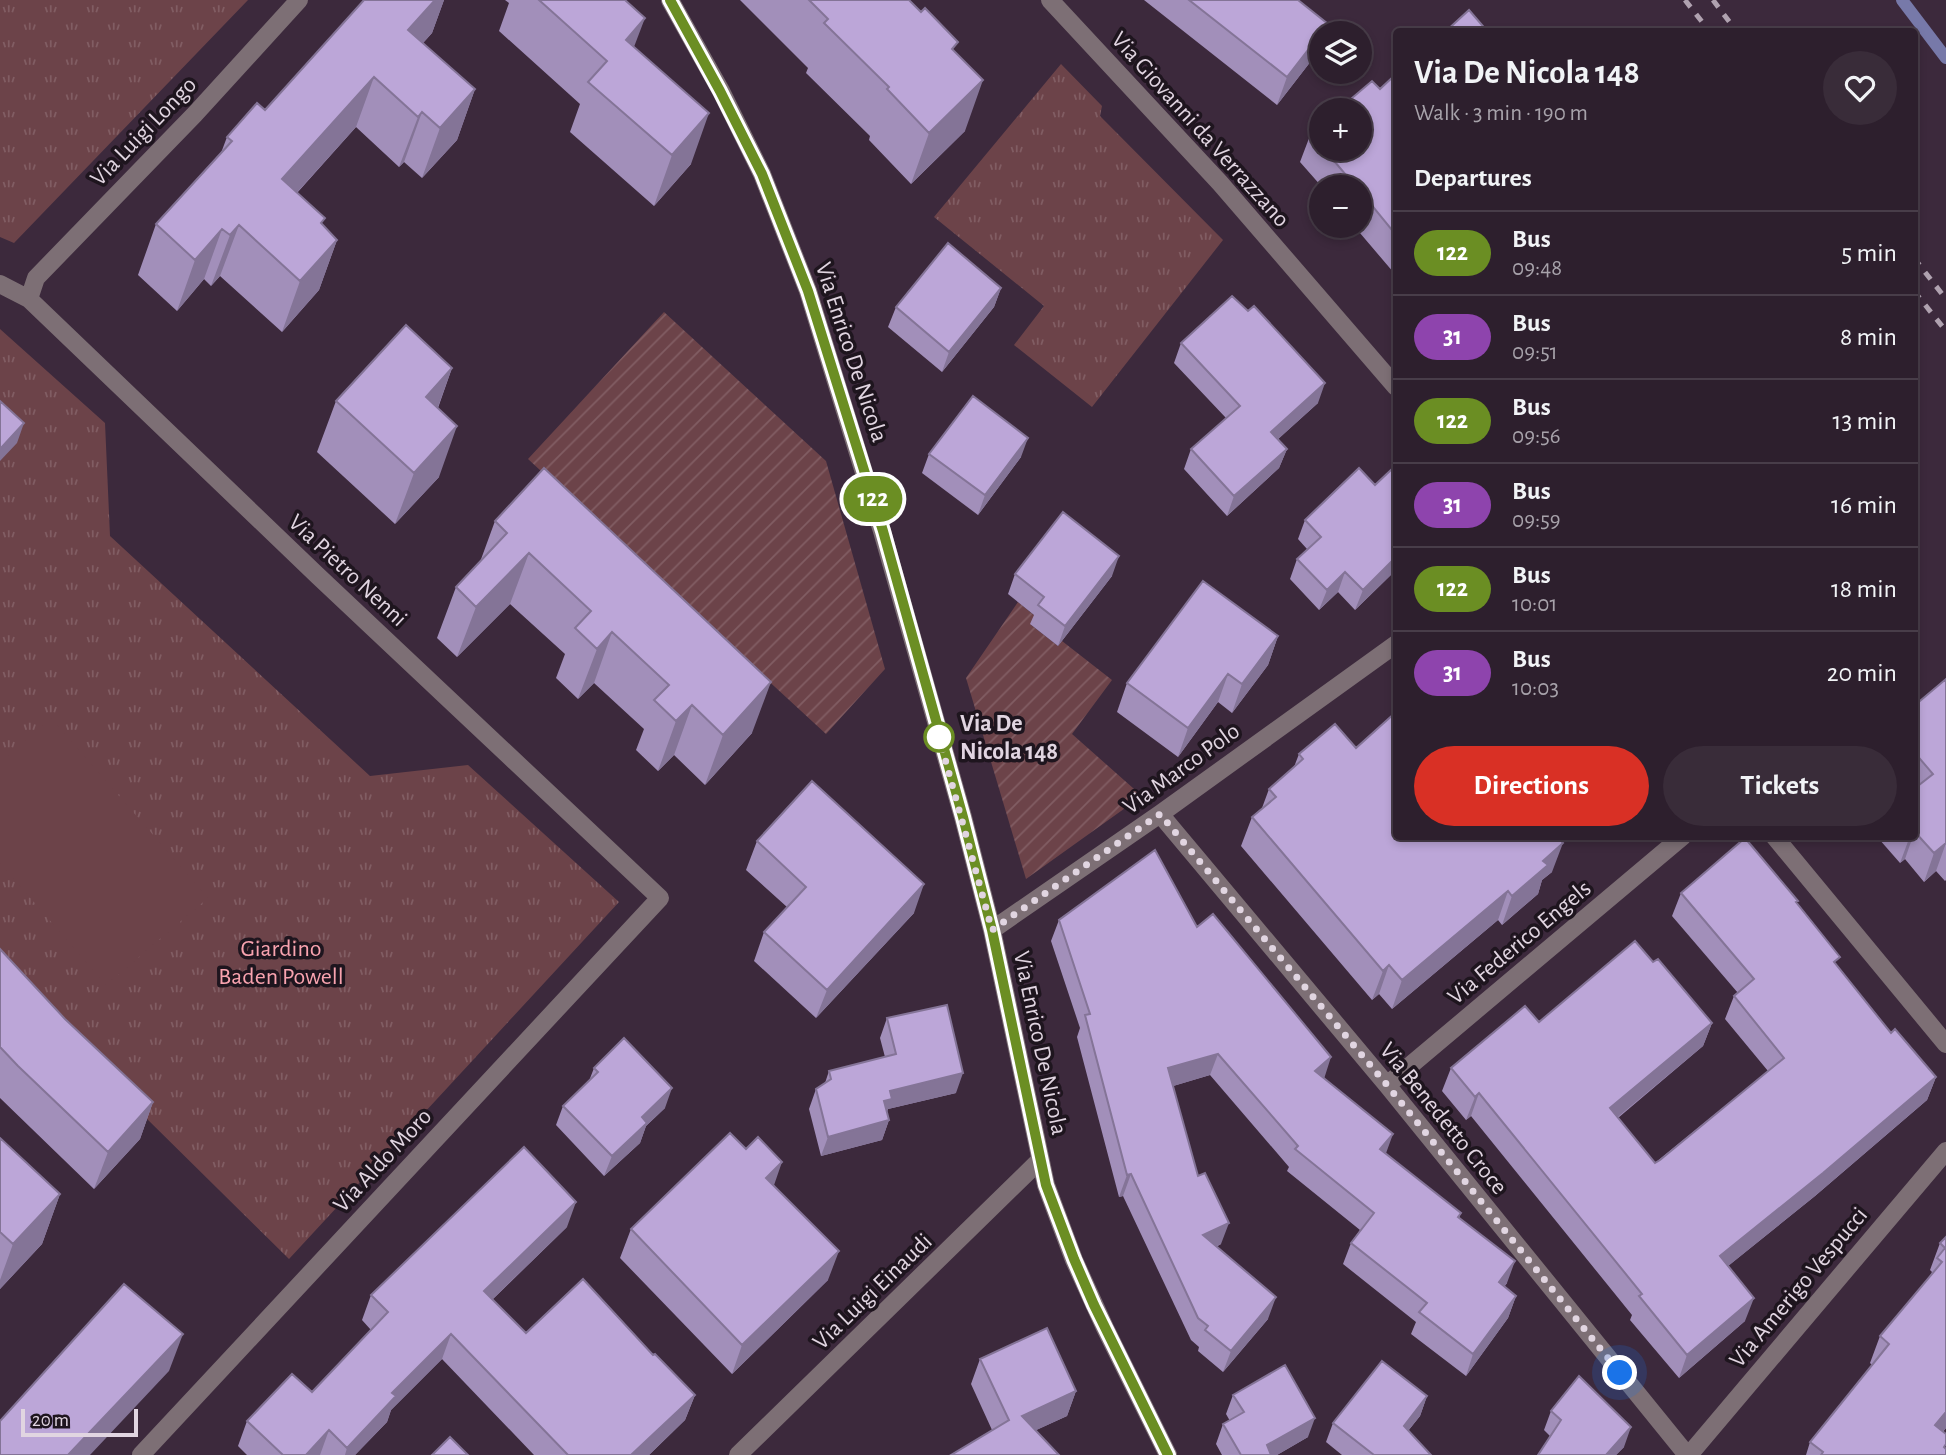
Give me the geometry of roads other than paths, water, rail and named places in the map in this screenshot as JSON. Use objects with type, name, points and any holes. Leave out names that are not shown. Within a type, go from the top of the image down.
[{"type":"street","name":"Via Luigi Longo","points":[[29,299],[36,278],[195,114],[299,0]]},
{"type":"street","name":"Via Enrico De Nicola","points":[[670,0],[762,174],[808,291],[883,531],[992,930],[1039,1161],[1074,1259],[1168,1455]]},
{"type":"street","name":"Via Giovanni da Verrazzano","points":[[1049,0],[1220,183],[1393,384]]},
{"type":"street","name":"Via Pietro Nenni","points":[[0,284],[29,299],[267,528],[660,898]]},
{"type":"street","name":"Via Marco Polo","points":[[992,930],[1160,814],[1393,646]]},
{"type":"street","name":"Via Benedetto Croce","points":[[1160,814],[1387,1085],[1688,1455]]},
{"type":"street","name":"Via Federico Engels","points":[[1387,1085],[1678,840]]},
{"type":"street","points":[[1777,840],[1946,1044]]},
{"type":"street","name":"Via Aldo Moro","points":[[141,1455],[660,898]]},
{"type":"street","name":"Via Amerigo Vespucci","points":[[1688,1455],[1946,1151]]},
{"type":"street","name":"Via Luigi Einaudi","points":[[738,1455],[1039,1161]]},
{"type":"waterway","points":[[1902,0],[1946,58]]},
{"type":"railway","points":[[1685,0],[1707,28]]},
{"type":"railway","points":[[1713,0],[1734,28]]},
{"type":"railway","points":[[1918,263],[1946,299]]},
{"type":"railway","points":[[1918,296],[1946,331]]},
{"type":"place","name":"Via De Nicola 148","points":[[939,737]]},
{"type":"park label","name":"Giardino Baden Powell","points":[[281,962]]}]
